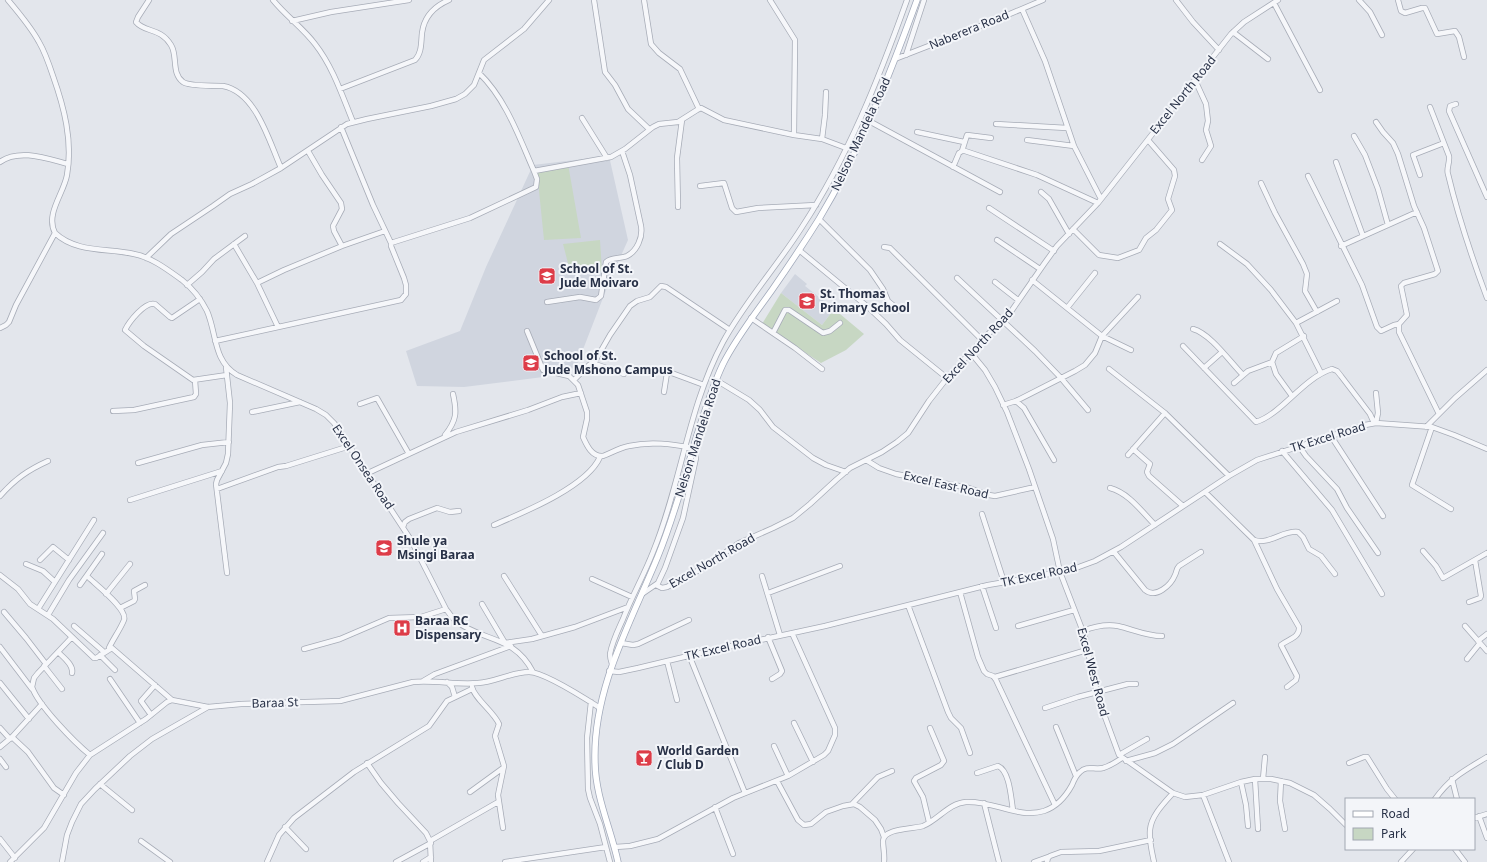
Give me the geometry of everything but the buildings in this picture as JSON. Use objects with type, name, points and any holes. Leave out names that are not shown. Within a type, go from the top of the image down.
[{"type":"main road","name":"Nelson Mandela Road","points":[[618,862],[615,847],[603,810],[596,778],[596,729],[609,671],[667,533],[716,380],[732,349],[751,318],[799,250],[819,219],[844,174],[869,121],[895,59],[917,0]]},
{"type":"street","points":[[0,328],[9,322],[16,305],[55,233],[53,224],[55,208],[58,197],[66,182],[68,164],[65,116],[50,66],[36,36],[8,0]]},
{"type":"street","points":[[149,0],[136,22],[139,25],[160,33],[166,38],[174,52],[175,66],[181,80],[189,84],[228,87],[243,96],[253,108],[281,168]]},
{"type":"street","points":[[273,0],[307,35],[321,52],[340,89],[352,122]]},
{"type":"street","points":[[292,21],[331,12],[409,0]]},
{"type":"street","points":[[340,89],[415,60],[420,50],[426,21],[436,8],[449,0]]},
{"type":"street","points":[[146,258],[171,234],[230,194],[281,168],[308,151],[340,127],[352,122],[431,106],[456,99],[465,94],[471,88],[479,73],[482,63],[486,58],[524,29],[549,0]]},
{"type":"street","points":[[594,0],[605,72],[615,85],[628,109],[649,129]]},
{"type":"street","points":[[644,0],[651,44],[659,54],[680,68],[699,109]]},
{"type":"street","points":[[770,0],[795,40],[794,135]]},
{"type":"street","points":[[612,664],[610,656],[612,646],[658,538],[704,385],[720,348],[730,330],[793,242],[816,205],[846,148],[870,96],[907,0]]},
{"type":"street","points":[[906,55],[924,0]]},
{"type":"street","name":"Naberera Road","points":[[895,59],[1043,0]]},
{"type":"street","points":[[1176,0],[1219,50]]},
{"type":"street","points":[[1359,0],[1370,12],[1382,35]]},
{"type":"street","points":[[1398,0],[1400,9],[1407,14],[1425,8],[1437,34],[1455,31],[1459,37],[1464,58]]},
{"type":"street","points":[[1276,1],[1320,90]]},
{"type":"street","name":"Excel North Road","points":[[656,585],[662,588],[667,587],[701,569],[738,543],[793,518],[846,472],[897,442],[908,433],[929,401],[947,378],[982,340],[1004,320],[1054,251],[1099,201],[1233,32],[1244,22],[1276,1]]},
{"type":"street","points":[[1022,9],[1045,61],[1074,146],[1099,201]]},
{"type":"street","points":[[1233,32],[1268,59]]},
{"type":"street","points":[[391,243],[470,218],[534,189],[537,184],[534,171],[504,106],[493,88],[479,73]]},
{"type":"street","points":[[1196,80],[1206,104],[1208,121],[1206,130],[1211,146],[1202,160]]},
{"type":"street","points":[[822,139],[826,92]]},
{"type":"street","points":[[1456,104],[1450,106],[1450,110],[1487,197]]},
{"type":"street","points":[[1430,107],[1450,160],[1447,173],[1456,208],[1487,298]]},
{"type":"street","points":[[534,171],[607,158],[622,151],[656,125],[675,123],[699,109],[704,109],[724,120],[794,135],[822,139],[846,148]]},
{"type":"street","points":[[582,118],[607,158]]},
{"type":"street","points":[[678,207],[677,158],[682,120]]},
{"type":"street","points":[[869,121],[1000,192]]},
{"type":"street","points":[[1308,176],[1341,246],[1362,285],[1378,329],[1381,331],[1392,325],[1399,324],[1406,318],[1407,314],[1401,286],[1438,272],[1395,146],[1376,122]]},
{"type":"street","points":[[996,124],[1067,128]]},
{"type":"street","points":[[215,342],[404,299],[406,294],[406,285],[391,243],[368,194],[340,127]]},
{"type":"street","points":[[917,132],[964,142]]},
{"type":"street","points":[[953,167],[962,151],[966,136],[991,138]]},
{"type":"street","points":[[1354,136],[1366,158],[1378,189],[1388,225]]},
{"type":"street","points":[[1026,140],[1074,146]]},
{"type":"street","points":[[1073,229],[1101,256],[1116,259],[1136,252],[1141,248],[1146,238],[1156,230],[1172,210],[1168,199],[1175,176],[1172,167],[1148,140]]},
{"type":"street","points":[[1420,175],[1413,155],[1444,143]]},
{"type":"street","points":[[308,151],[341,203],[342,209],[333,226],[342,246]]},
{"type":"street","points":[[547,302],[580,297],[596,300],[599,299],[601,296],[604,265],[606,262],[609,259],[625,256],[636,247],[642,233],[641,226],[630,175],[622,151]]},
{"type":"street","points":[[962,151],[1037,174],[1099,201]]},
{"type":"street","points":[[0,162],[8,157],[20,155],[68,164]]},
{"type":"street","points":[[1336,162],[1363,236]]},
{"type":"street","points":[[700,186],[724,183],[732,208],[736,212],[758,208],[816,205]]},
{"type":"street","points":[[1262,183],[1275,212],[1303,264],[1307,274],[1305,291],[1317,312]]},
{"type":"street","points":[[1041,192],[1049,199],[1069,234]]},
{"type":"street","points":[[990,208],[1054,251]]},
{"type":"street","points":[[1341,246],[1417,212]]},
{"type":"street","points":[[819,219],[870,270],[883,289],[888,301],[899,310]]},
{"type":"street","points":[[257,283],[342,246],[385,231]]},
{"type":"street","points":[[55,233],[78,245],[135,254],[146,258],[187,285],[200,299],[207,312],[221,360],[226,367],[230,403],[228,454],[226,463],[217,480],[227,573]]},
{"type":"street","points":[[187,285],[214,259],[245,236]]},
{"type":"street","points":[[997,240],[1040,269]]},
{"type":"street","points":[[234,244],[257,283],[278,327]]},
{"type":"street","points":[[1220,244],[1247,264],[1260,277],[1296,323],[1322,373]]},
{"type":"street","points":[[884,247],[890,248],[982,340]]},
{"type":"street","points":[[799,250],[868,306],[900,340],[947,378]]},
{"type":"street","points":[[1067,308],[1095,273]]},
{"type":"street","points":[[957,278],[1004,320],[1061,378],[1088,410]]},
{"type":"street","points":[[1032,280],[1102,336],[1131,350]]},
{"type":"street","points":[[995,282],[1018,300]]},
{"type":"street","points":[[594,363],[610,335],[630,306],[637,301],[650,297],[661,286],[666,287],[730,330]]},
{"type":"street","points":[[1003,405],[1016,401],[1082,367],[1088,362],[1094,353],[1102,336],[1138,297]]},
{"type":"street","points":[[200,299],[171,318],[155,304],[148,304],[140,311],[125,330],[144,346],[195,380],[227,375]]},
{"type":"street","points":[[1296,323],[1337,301]]},
{"type":"street","points":[[772,332],[783,311],[785,310],[789,310],[823,333],[830,331],[840,323]]},
{"type":"street","points":[[751,318],[822,368]]},
{"type":"street","points":[[1399,324],[1399,332],[1439,414]]},
{"type":"street","points":[[1193,329],[1204,334],[1243,375]]},
{"type":"street","points":[[527,331],[543,370],[567,376],[574,380],[581,393],[587,412],[583,437],[593,454],[600,457]]},
{"type":"street","points":[[1292,396],[1276,374],[1272,362],[1276,353],[1304,336]]},
{"type":"street","points":[[1183,346],[1256,422],[1274,412],[1322,373],[1332,369],[1337,371],[1370,414],[1375,423]]},
{"type":"street","points":[[1204,368],[1222,352]]},
{"type":"street","points":[[971,353],[990,377],[1030,469],[1053,539],[1060,572]]},
{"type":"street","points":[[1234,383],[1253,369],[1272,362]]},
{"type":"street","points":[[574,380],[589,364],[594,363],[624,374]]},
{"type":"street","name":"Excel Onsea Road","points":[[226,367],[237,375],[322,412],[330,418],[368,473],[411,540],[446,609],[457,622],[511,646],[525,660],[533,672]]},
{"type":"street","points":[[1109,370],[1165,413],[1229,476]]},
{"type":"street","points":[[1426,427],[1455,398],[1487,370]]},
{"type":"street","points":[[664,392],[667,373],[669,372],[704,385]]},
{"type":"street","points":[[1482,375],[1487,379]]},
{"type":"street","points":[[113,411],[134,410],[194,397],[196,394],[195,380]]},
{"type":"street","points":[[716,380],[754,404],[773,427],[813,458],[826,465],[846,472]]},
{"type":"street","points":[[368,473],[444,437],[474,425],[528,410],[562,397],[581,393]]},
{"type":"street","points":[[1375,423],[1378,413],[1376,393]]},
{"type":"street","points":[[444,437],[451,427],[455,417],[456,411],[453,394]]},
{"type":"street","points":[[360,404],[375,398],[379,399],[409,454]]},
{"type":"street","points":[[1016,401],[1024,408],[1054,460]]},
{"type":"street","points":[[252,412],[300,402]]},
{"type":"street","points":[[1128,455],[1165,413]]},
{"type":"street","name":"TK Excel Road","points":[[609,671],[628,671],[689,655],[825,626],[982,586],[1060,572],[1086,564],[1114,552],[1229,476],[1257,460],[1375,423],[1432,427],[1487,449]]},
{"type":"street","points":[[1432,427],[1412,485],[1451,509]]},
{"type":"street","points":[[1330,436],[1383,516]]},
{"type":"street","points":[[138,463],[202,445],[229,442]]},
{"type":"street","points":[[494,525],[562,493],[591,469],[600,457],[628,446],[645,444],[671,444],[693,448],[696,458],[686,509],[663,574],[656,585],[642,594]]},
{"type":"street","points":[[217,489],[278,467],[286,466],[350,446]]},
{"type":"street","points":[[1299,446],[1306,456],[1337,489],[1347,508],[1378,553]]},
{"type":"street","points":[[1133,449],[1149,463],[1150,466],[1147,472],[1149,476],[1183,506]]},
{"type":"street","points":[[1282,451],[1332,510],[1382,594]]},
{"type":"street","name":"Excel East Road","points":[[866,460],[879,468],[896,474],[969,488],[995,496],[1035,487]]},
{"type":"street","points":[[0,496],[14,480],[48,461]]},
{"type":"street","points":[[130,500],[222,471]]},
{"type":"street","points":[[1110,488],[1123,494],[1155,525]]},
{"type":"street","points":[[1205,492],[1254,540],[1277,589],[1298,627],[1298,634],[1281,645],[1297,676],[1296,680],[1287,687]]},
{"type":"street","points":[[403,527],[405,522],[409,519],[437,508],[450,512],[458,511]]},
{"type":"street","points":[[982,514],[1004,582]]},
{"type":"street","points":[[38,609],[94,520]]},
{"type":"street","points":[[1254,540],[1263,541],[1289,533],[1298,532],[1303,537],[1309,548],[1321,556],[1335,574]]},
{"type":"street","points":[[48,615],[69,580],[103,533]]},
{"type":"street","points":[[40,560],[53,547],[69,560]]},
{"type":"street","points":[[1422,551],[1436,566],[1443,578],[1487,553]]},
{"type":"street","points":[[1114,552],[1145,590],[1147,592],[1154,593],[1164,590],[1175,575],[1176,568],[1201,552]]},
{"type":"street","points":[[80,585],[102,554]]},
{"type":"street","points":[[1469,602],[1481,597],[1475,560]]},
{"type":"street","points":[[26,564],[43,571],[55,582]]},
{"type":"street","points":[[106,594],[130,564]]},
{"type":"street","points":[[768,593],[840,566]]},
{"type":"street","name":"Excel West Road","points":[[1060,572],[1082,630],[1096,692],[1122,758]]},
{"type":"street","points":[[0,575],[16,587],[30,604],[48,615],[94,658],[109,648],[124,620],[123,613],[120,608],[87,576]]},
{"type":"street","points":[[504,576],[542,636]]},
{"type":"street","points":[[762,576],[780,635]]},
{"type":"street","points":[[592,579],[632,597]]},
{"type":"street","points":[[120,608],[134,601],[134,591],[145,585]]},
{"type":"street","points":[[982,586],[996,628]]},
{"type":"street","points":[[960,592],[978,657],[984,671],[987,674],[994,677],[1087,650]]},
{"type":"street","points":[[482,604],[505,643],[542,636],[587,623],[628,607]]},
{"type":"street","points":[[908,605],[948,712],[951,718],[961,728],[970,753]]},
{"type":"street","points":[[304,649],[340,639],[389,618],[421,617],[446,609]]},
{"type":"street","points":[[1018,626],[1074,610]]},
{"type":"street","points":[[4,612],[26,638],[62,689]]},
{"type":"street","points":[[621,643],[633,645],[638,644],[689,620]]},
{"type":"street","points":[[74,626],[102,653],[115,670]]},
{"type":"street","points":[[1082,630],[1112,626],[1162,636]]},
{"type":"street","points":[[1465,626],[1487,651]]},
{"type":"street","points":[[615,847],[630,846],[658,839],[715,807],[788,776],[813,762],[828,751],[836,731],[792,633]]},
{"type":"street","points":[[1466,659],[1487,634]]},
{"type":"street","points":[[33,690],[32,684],[34,678],[72,637]]},
{"type":"street","points":[[768,637],[782,671],[772,679]]},
{"type":"street","points":[[423,681],[435,674],[511,646]]},
{"type":"street","points":[[0,647],[42,704],[73,739],[90,755]]},
{"type":"street","points":[[0,839],[12,860],[44,828],[76,773],[90,755],[140,724],[167,702],[172,700],[113,649],[109,648]]},
{"type":"street","points":[[58,652],[71,665],[73,669],[72,673]]},
{"type":"street","points":[[689,655],[745,793]]},
{"type":"street","points":[[667,661],[677,700]]},
{"type":"street","name":"Baraa St","points":[[172,700],[208,707],[241,704],[340,701],[413,682],[423,681],[472,684],[482,683],[525,672],[533,672]]},
{"type":"street","points":[[533,672],[600,708]]},
{"type":"street","points":[[994,677],[1055,806]]},
{"type":"street","points":[[110,679],[140,724]]},
{"type":"street","points":[[447,682],[452,687],[455,697]]},
{"type":"street","points":[[0,683],[29,719]]},
{"type":"street","points":[[472,684],[472,690],[499,722],[495,736],[503,768],[498,791],[498,802],[503,828]]},
{"type":"street","points":[[1045,708],[1096,692],[1128,684],[1136,684]]},
{"type":"street","points":[[151,715],[141,701],[155,685]]},
{"type":"street","points":[[267,862],[274,845],[285,826],[294,818],[367,763],[426,728],[445,702],[472,690]]},
{"type":"street","points":[[590,702],[587,738],[588,789],[599,820],[610,862]]},
{"type":"street","points":[[1122,758],[1155,753],[1167,748],[1233,703]]},
{"type":"street","points":[[0,747],[11,738],[42,704]]},
{"type":"street","points":[[62,862],[67,835],[77,810],[85,799],[130,756],[152,739],[208,707]]},
{"type":"street","points":[[794,723],[813,762]]},
{"type":"street","points":[[1056,727],[1076,776]]},
{"type":"street","points":[[0,728],[28,752],[54,788],[64,795]]},
{"type":"street","points":[[929,822],[923,796],[914,781],[916,778],[941,765],[944,761],[930,728]]},
{"type":"street","points":[[884,837],[890,832],[922,826],[951,807],[961,803],[984,803],[1013,810],[1035,813],[1046,810],[1055,806],[1062,800],[1076,776],[1081,771],[1087,768],[1105,767],[1122,758],[1147,739]]},
{"type":"street","points":[[774,746],[788,776]]},
{"type":"street","points":[[1349,764],[1365,756],[1367,757],[1394,798]]},
{"type":"street","points":[[1263,778],[1265,757]]},
{"type":"street","points":[[1436,798],[1452,779],[1464,770],[1487,757]]},
{"type":"street","points":[[1122,758],[1173,793],[1186,797],[1203,795],[1241,782],[1255,779],[1263,778],[1290,783],[1314,795],[1345,824]]},
{"type":"street","points":[[0,759],[6,767]]},
{"type":"street","points":[[367,763],[398,804],[426,832],[431,842],[431,859],[423,862]]},
{"type":"street","points":[[978,773],[998,766],[1003,769],[1009,784],[1013,810]]},
{"type":"street","points":[[470,792],[503,768]]},
{"type":"street","points":[[777,781],[798,820],[802,824],[811,824],[826,812],[852,804],[878,777],[892,772]]},
{"type":"street","points":[[1255,779],[1258,829]]},
{"type":"street","points":[[1452,779],[1457,798]]},
{"type":"street","points":[[1281,781],[1280,801],[1285,829]]},
{"type":"street","points":[[1241,782],[1246,805],[1248,826]]},
{"type":"street","points":[[100,784],[132,810]]},
{"type":"street","points":[[1153,862],[1150,830],[1154,818],[1173,793]]},
{"type":"street","points":[[1203,795],[1229,862]]},
{"type":"street","points":[[396,862],[498,802]]},
{"type":"street","points":[[984,803],[999,862]]},
{"type":"street","points":[[852,804],[860,807],[875,820],[881,829],[884,837],[884,862]]},
{"type":"street","points":[[715,807],[733,854]]},
{"type":"street","points":[[1487,814],[1477,817],[1487,838]]},
{"type":"street","points":[[285,826],[306,849]]},
{"type":"street","points":[[141,840],[170,862]]},
{"type":"street","points":[[1034,862],[1048,860],[1061,852],[1100,851],[1151,840]]},
{"type":"street","points":[[505,862],[606,847]]},
{"type":"street","points":[[1400,862],[1412,850]]},
{"type":"street","points":[[1457,850],[1465,862]]},
{"type":"shaded area","name":"School of St. Jude Moivaro","points":[[609,156],[628,240],[608,285],[577,365],[574,368],[543,377],[464,387],[417,386],[406,351],[460,331],[486,267],[533,165]]},
{"type":"shaded area","name":"St. Thomas Primary School","points":[[795,274],[807,284],[805,286],[834,309],[822,325],[781,293]]},
{"type":"green space","points":[[568,164],[581,238],[544,240],[537,171]]},
{"type":"green space","points":[[600,240],[602,271],[570,271],[563,244]]},
{"type":"green space","points":[[781,293],[822,325],[834,309],[864,334],[846,350],[821,363],[762,324]]},
{"type":"place","name":"School of St. Jude Moivaro","points":[[547,276]]},
{"type":"place","name":"St. Thomas Primary School","points":[[807,301]]},
{"type":"place","name":"School of St. Jude Mshono Campus","points":[[531,363]]},
{"type":"place","name":"Shule ya Msingi Baraa","points":[[384,548]]},
{"type":"place","name":"Baraa RC Dispensary","points":[[402,628]]},
{"type":"place","name":"World Garden / Club D","points":[[644,758]]}]
